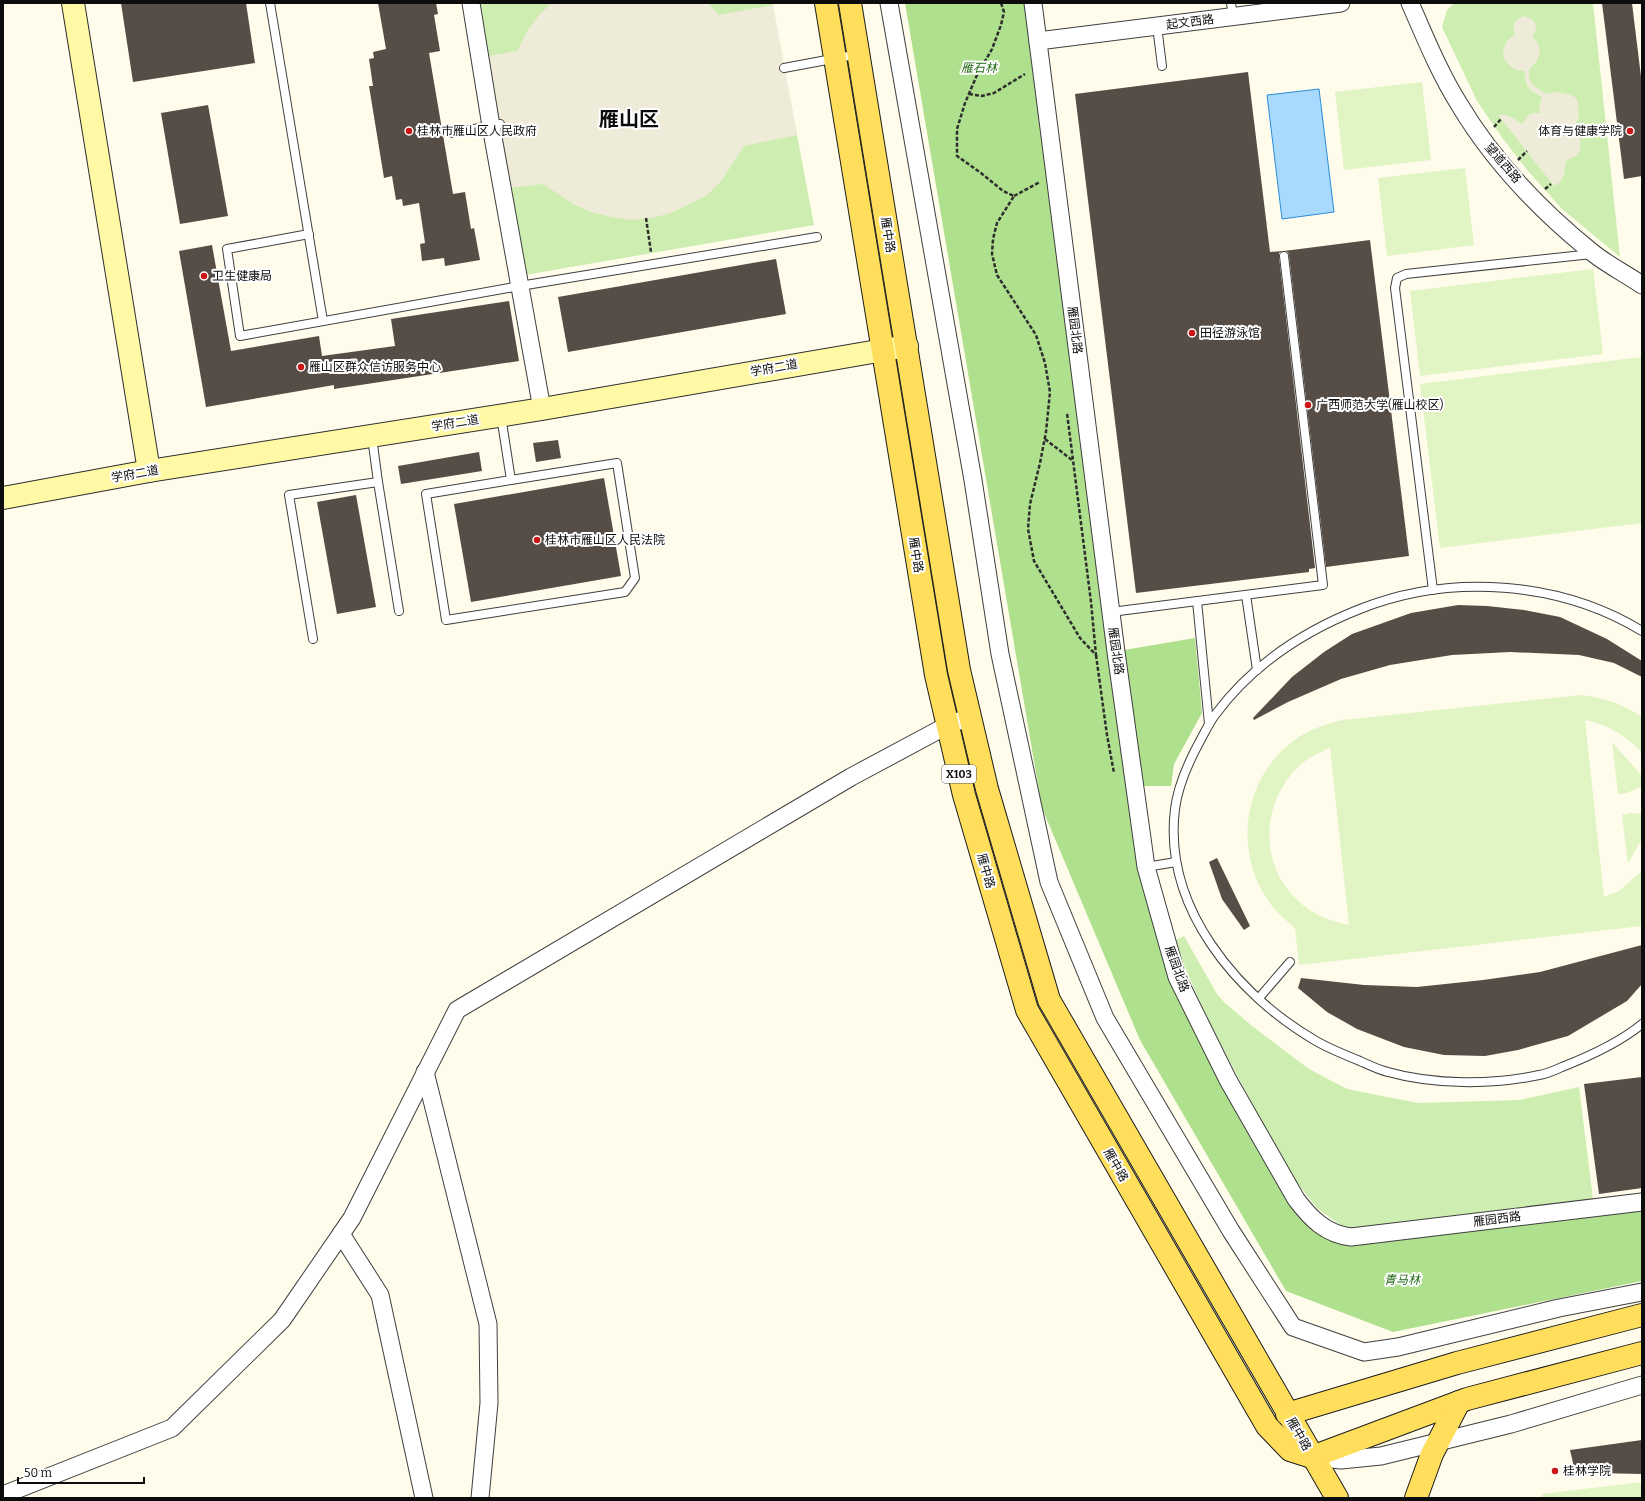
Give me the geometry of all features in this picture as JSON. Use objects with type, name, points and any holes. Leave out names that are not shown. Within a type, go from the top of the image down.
[{"type":"main road","name":"雁中路","points":[[826,3],[936,675],[964,795],[1027,1010],[1267,1426],[1290,1450],[1312,1457]]},
{"type":"main road","name":"雁中路","points":[[850,3],[959,670],[987,789],[1049,1000],[1312,1457]]},
{"type":"main road","points":[[1287,1414],[1457,1363],[1642,1315]]},
{"type":"main road","points":[[1312,1457],[1459,1402],[1642,1353]]},
{"type":"main road","points":[[1416,1498],[1424,1474],[1438,1442],[1459,1402]]},
{"type":"main road","name":"X103","points":[[1312,1457],[1336,1498]]},
{"type":"street","points":[[73,3],[149,471]]},
{"type":"street","points":[[471,3],[496,125],[520,286],[542,409]]},
{"type":"street","points":[[889,3],[973,480],[1000,654],[1049,882],[1109,1025],[1231,1230],[1293,1327],[1364,1352],[1398,1347],[1559,1308],[1642,1292]]},
{"type":"street","name":"雁园北路","points":[[1033,3],[1111,612],[1146,867],[1177,977],[1228,1080],[1296,1199],[1306,1212],[1321,1227],[1331,1233],[1351,1237]]},
{"type":"street","name":"起文西路","points":[[1038,41],[1157,26],[1232,10],[1341,3]]},
{"type":"street","name":"望道西路","points":[[1410,3],[1445,80],[1459,105],[1482,139],[1534,198],[1594,254],[1642,285]]},
{"type":"street","name":"学府二道","points":[[3,498],[149,471],[542,409],[907,346]]},
{"type":"street","points":[[3,1495],[172,1428],[282,1320],[352,1218],[457,1010],[851,777],[948,725],[970,717]]},
{"type":"street","points":[[425,1072],[488,1324],[489,1403],[480,1498]]},
{"type":"street","name":"雁园西路","points":[[1351,1237],[1642,1202]]},
{"type":"street","points":[[341,1234],[380,1296],[424,1498]]},
{"type":"street","points":[[1312,1457],[1341,1460],[1381,1456],[1511,1424],[1642,1385]]},
{"type":"lane","points":[[270,3],[323,321]]},
{"type":"lane","points":[[1157,26],[1162,66]]},
{"type":"lane","points":[[784,68],[858,54]]},
{"type":"lane","points":[[453,133],[496,125]]},
{"type":"lane","points":[[309,234],[227,249],[240,336],[520,286],[816,237]]},
{"type":"lane","points":[[1433,590],[1395,288],[1397,278],[1406,274],[1594,254]]},
{"type":"lane","points":[[1111,612],[1323,585],[1284,256]]},
{"type":"lane","points":[[500,415],[511,480]]},
{"type":"lane","points":[[371,436],[399,611]]},
{"type":"lane","points":[[617,463],[635,578],[625,592],[446,620],[426,494],[511,480],[617,463]]},
{"type":"lane","points":[[313,639],[289,496],[378,482]]},
{"type":"lane","points":[[1642,631],[1624,620],[1576,601],[1527,590],[1476,586],[1433,590],[1376,602],[1330,621],[1286,646],[1246,679],[1214,716],[1188,762],[1175,809],[1174,837],[1176,862],[1191,909],[1204,935],[1233,972],[1259,998],[1315,1040],[1338,1052],[1389,1072],[1438,1081],[1491,1082],[1542,1075],[1589,1057],[1632,1032],[1642,1024]]},
{"type":"lane","points":[[1246,595],[1257,670]]},
{"type":"lane","points":[[1197,601],[1209,724]]},
{"type":"lane","points":[[1146,867],[1176,862]]},
{"type":"lane","points":[[1259,998],[1290,962]]},
{"type":"path","points":[[1001,3],[1004,12],[1001,25],[992,50],[977,75],[957,129],[957,156],[981,172],[1003,192],[1014,196]]},
{"type":"path","points":[[969,94],[982,96],[994,93],[1028,72],[1029,80]]},
{"type":"path","points":[[1041,189],[1040,182],[1014,196],[997,223],[993,239],[992,254],[997,275],[1036,335],[1045,363],[1050,392],[1045,439],[1030,504],[1028,529],[1034,561],[1080,638],[1096,655],[1066,406]]},
{"type":"path","points":[[646,218],[653,264]]},
{"type":"path","points":[[1045,439],[1072,460]]},
{"type":"green space","points":[[480,3],[772,3],[814,225],[525,275]]},
{"type":"green space","name":"雁石林","points":[[905,3],[1033,3],[1146,867],[1177,977],[1296,1199],[1331,1233],[1642,1202],[1642,1281],[1393,1332],[1286,1291],[1140,1040],[1042,808]]},
{"type":"green space","points":[[1454,3],[1593,3],[1620,257],[1562,209],[1528,171],[1503,139],[1477,101],[1442,27],[1447,10]]},
{"type":"green space","points":[[1422,82],[1431,160],[1344,170],[1335,92]]},
{"type":"green space","points":[[1465,168],[1474,245],[1387,256],[1378,178]]},
{"type":"green space","points":[[1593,269],[1603,354],[1420,376],[1410,291]]},
{"type":"green space","points":[[1642,357],[1642,523],[1440,548],[1420,384]]},
{"type":"green space","points":[[1195,638],[1202,713],[1174,764],[1171,786],[1141,786],[1124,650]]},
{"type":"green space","points":[[1582,695],[1613,702],[1628,708],[1642,717],[1642,753],[1623,736],[1601,724],[1585,720],[1604,897],[1619,891],[1642,871],[1642,926],[1299,965],[1295,928],[1272,906],[1258,882],[1251,861],[1248,839],[1249,817],[1254,795],[1263,775],[1276,757],[1293,741],[1305,734],[1323,726],[1343,720]],"holes":[[[1330,748],[1349,925],[1322,917],[1307,908],[1291,893],[1279,876],[1272,858],[1269,838],[1271,818],[1276,799],[1286,781],[1303,762]]]},
{"type":"green space","points":[[1612,742],[1642,776],[1642,786],[1627,793],[1618,794]]},
{"type":"green space","points":[[1630,813],[1642,814],[1642,839],[1628,863],[1622,815]]},
{"type":"green space","points":[[1184,936],[1217,994],[1224,1002],[1252,1026],[1309,1069],[1347,1089],[1418,1103],[1520,1100],[1579,1087],[1593,1199],[1346,1229],[1318,1209],[1290,1174],[1207,1019],[1174,941]]},
{"type":"green space","points":[[1642,1482],[1642,1498],[1542,1498],[1542,1494]]},
{"type":"shaded area","points":[[552,3],[708,3],[719,15],[773,5],[797,135],[744,146],[722,180],[706,196],[671,213],[651,218],[632,220],[591,212],[573,204],[543,184],[511,188],[489,56],[517,51],[528,30],[539,15]]},
{"type":"shaded area","points":[[1524,16],[1532,19],[1536,25],[1535,33],[1532,37],[1537,42],[1540,50],[1537,61],[1529,69],[1529,78],[1533,85],[1546,94],[1557,92],[1571,95],[1576,98],[1578,103],[1579,116],[1574,130],[1580,138],[1580,150],[1577,155],[1566,161],[1564,175],[1560,182],[1554,186],[1498,115],[1507,115],[1523,124],[1528,115],[1540,113],[1539,106],[1542,97],[1530,90],[1527,86],[1524,71],[1517,70],[1510,66],[1504,59],[1503,53],[1506,42],[1515,34],[1513,29],[1515,22]]},
{"type":"water","points":[[1319,89],[1334,212],[1282,219],[1267,95]]},
{"type":"building","points":[[121,3],[246,3],[255,63],[133,82]]},
{"type":"building","name":"桂林市雁山区人民政府","points":[[378,3],[436,3],[438,14],[434,15],[440,51],[429,53],[453,194],[465,192],[471,229],[474,228],[480,260],[445,266],[444,258],[422,261],[420,244],[425,243],[419,203],[403,206],[402,199],[396,200],[392,176],[384,178],[369,86],[373,86],[369,59],[374,58],[373,52],[386,49]]},
{"type":"building","name":"体育与健康学院","points":[[1602,3],[1632,3],[1642,85],[1642,176],[1624,179]]},
{"type":"building","name":"田径游泳馆","points":[[1248,72],[1270,252],[1283,251],[1279,253],[1279,257],[1315,568],[1309,569],[1309,572],[1136,593],[1075,94]]},
{"type":"building","points":[[208,105],[228,216],[180,224],[161,113]]},
{"type":"building","points":[[1370,240],[1409,556],[1326,567],[1289,255],[1288,252],[1284,251]]},
{"type":"building","points":[[212,245],[231,351],[319,336],[322,356],[395,346],[391,319],[509,301],[519,361],[334,389],[334,385],[206,407],[179,251]]},
{"type":"building","points":[[776,259],[786,314],[568,352],[558,297]]},
{"type":"building","points":[[558,440],[561,458],[536,462],[533,443]]},
{"type":"building","points":[[479,452],[482,471],[401,484],[398,466]]},
{"type":"building","name":"桂林市雁山区人民法院","points":[[604,478],[621,576],[471,602],[454,504]]},
{"type":"building","points":[[356,495],[376,607],[337,614],[317,502]]},
{"type":"building","points":[[1458,605],[1524,610],[1560,617],[1607,639],[1642,661],[1642,677],[1614,663],[1579,655],[1510,652],[1452,655],[1390,665],[1341,679],[1288,702],[1254,720],[1253,718],[1292,677],[1324,652],[1352,634],[1411,613]]},
{"type":"building","points":[[1217,858],[1250,926],[1244,930],[1222,899],[1209,862]]},
{"type":"building","points":[[1642,945],[1642,984],[1627,1001],[1568,1036],[1518,1050],[1485,1056],[1444,1055],[1404,1047],[1357,1029],[1327,1012],[1298,988],[1301,978],[1364,985],[1417,987],[1483,980],[1540,972]]},
{"type":"building","points":[[1642,1077],[1642,1188],[1599,1194],[1584,1084]]},
{"type":"building","points":[[1642,1440],[1642,1474],[1595,1473],[1582,1471],[1574,1467],[1570,1450]]},
{"type":"place","name":"桂林市雁山区人民政府","points":[[409,131]]},
{"type":"place","name":"体育与健康学院","points":[[1630,131]]},
{"type":"place","name":"卫生健康局","points":[[204,276]]},
{"type":"place","name":"田径游泳馆","points":[[1192,333]]},
{"type":"place","name":"雁山区群众信访服务中心","points":[[301,367]]},
{"type":"place","name":"广西师范大学(雁山校区)","points":[[1308,405]]},
{"type":"place","name":"桂林市雁山区人民法院","points":[[537,540]]},
{"type":"place","name":"桂林学院","points":[[1555,1471]]},
{"type":"district","name":"雁山区","points":[[629,119]]},
{"type":"park label","name":"青马林","points":[[1402,1280]]}]
